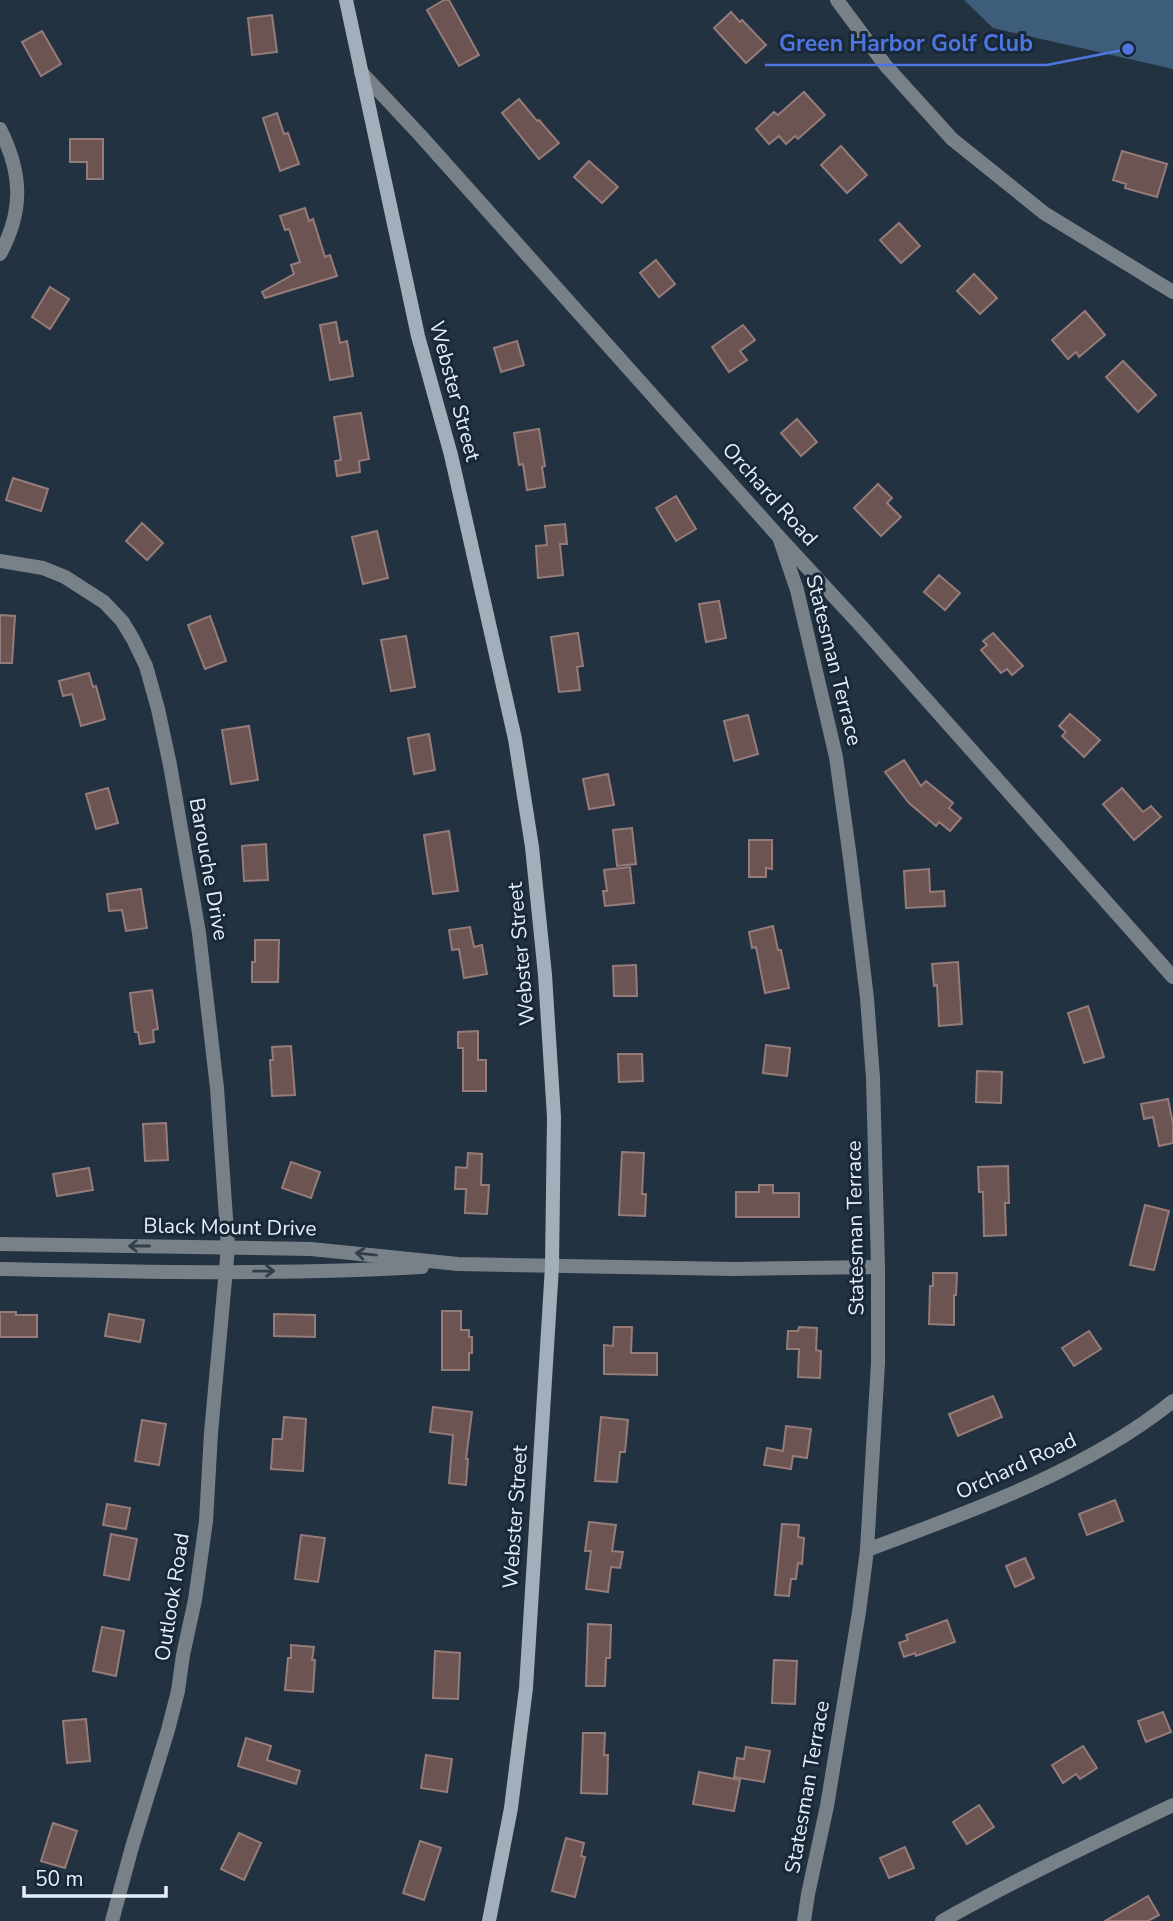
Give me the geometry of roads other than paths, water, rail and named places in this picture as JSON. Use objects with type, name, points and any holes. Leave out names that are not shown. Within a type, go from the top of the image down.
[{"type":"street","name":"Webster Street","points":[[346,0],[418,335],[454,468],[515,739],[532,847],[545,975],[554,1117],[552,1266],[526,1688],[511,1808],[489,1921]]},
{"type":"street","points":[[837,0],[886,66],[952,139],[1044,213],[1173,292]]},
{"type":"street","name":"Orchard Road","points":[[361,72],[862,626],[1173,977]]},
{"type":"street","points":[[0,128],[13,161],[17,212],[0,254]]},
{"type":"street","name":"Statesman Terrace","points":[[779,537],[797,590],[823,699],[836,757],[847,832],[861,940],[871,1051],[878,1267],[878,1363],[867,1550],[827,1806],[804,1921]]},
{"type":"street","name":"Barouche Drive","points":[[0,561],[43,568],[65,577],[104,602],[122,621],[146,666],[170,765],[199,933],[217,1088],[228,1247],[225,1272]]},
{"type":"street","name":"Black Mount Drive","points":[[0,1244],[311,1249],[458,1264],[733,1269],[878,1267]]},
{"type":"street","name":"Black Mount Drive","points":[[0,1269],[225,1272],[378,1269],[458,1264]]},
{"type":"street","name":"Outlook Road","points":[[112,1921],[175,1704],[195,1600],[206,1521],[225,1272]]},
{"type":"street","name":"Orchard Road","points":[[867,1550],[965,1513],[1047,1476],[1103,1448],[1148,1421],[1173,1401]]},
{"type":"street","points":[[942,1921],[1003,1887],[1173,1805]]},
{"type":"place","name":"Green Harbor Golf Club","points":[[1128,49]]}]
